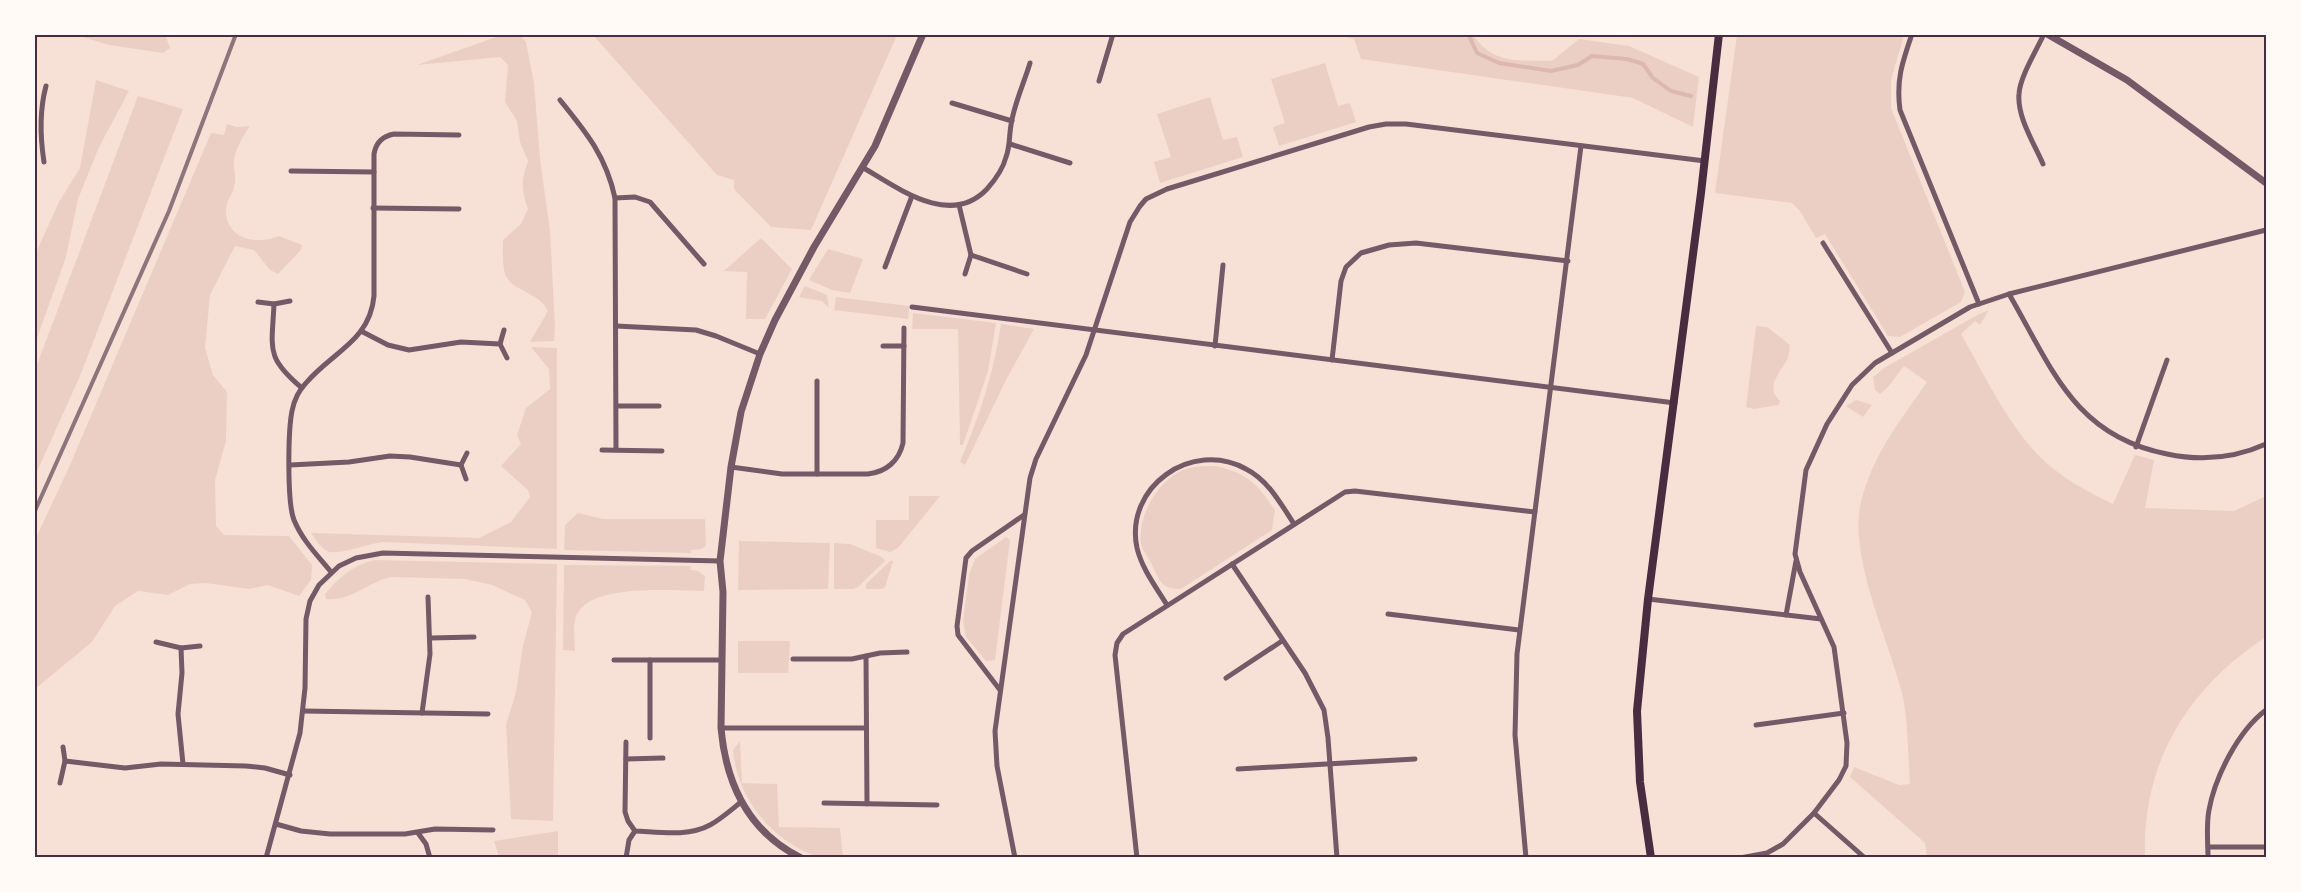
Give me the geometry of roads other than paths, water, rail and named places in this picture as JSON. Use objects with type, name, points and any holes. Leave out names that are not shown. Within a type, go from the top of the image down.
[{"type":"main road","points":[[1651,858],[1640,782],[1637,711],[1648,599],[1675,403],[1719,34]]},
{"type":"street","points":[[801,858],[765,833],[741,802],[727,766],[721,728],[723,592],[720,561],[730,467],[741,412],[760,354],[794,283],[887,120],[923,34]]},
{"type":"street","points":[[1099,81],[1113,34]]},
{"type":"street","points":[[1912,34],[1899,75],[1897,90],[1900,110],[1979,304]]},
{"type":"street","points":[[2043,164],[2021,113],[2019,98],[2021,84],[2046,34],[2127,80],[2266,183]]},
{"type":"street","points":[[862,167],[912,196],[936,204],[959,205],[975,199],[990,186],[1002,169],[1010,144],[1012,121],[1030,63]]},
{"type":"street","points":[[44,162],[37,104],[46,86]]},
{"type":"street","points":[[560,100],[600,152],[612,182],[615,198],[616,450]]},
{"type":"street","points":[[952,103],[1012,121]]},
{"type":"street","points":[[1016,858],[996,752],[1000,690],[1030,478],[1036,459],[1082,364],[1130,222],[1146,199],[1167,189],[1369,127],[1386,124],[1406,124],[1705,161]]},
{"type":"street","points":[[331,572],[310,547],[294,521],[290,497],[292,414],[302,388],[362,332],[370,315],[374,296],[375,148],[385,137],[399,134],[459,135]]},
{"type":"street","points":[[1010,144],[1070,164]]},
{"type":"street","points":[[1526,858],[1515,735],[1515,686],[1519,630],[1552,388],[1581,146]]},
{"type":"street","points":[[291,171],[374,172]]},
{"type":"street","points":[[885,267],[912,196]]},
{"type":"street","points":[[615,198],[635,197],[650,202],[704,264]]},
{"type":"street","points":[[959,205],[971,255],[965,274]]},
{"type":"street","points":[[374,208],[459,209]]},
{"type":"street","points":[[1786,615],[1796,561],[1795,547],[1803,488],[1811,458],[1827,424],[1852,385],[1867,369],[1979,304],[2009,294],[2266,230]]},
{"type":"street","points":[[1332,360],[1341,281],[1346,267],[1362,253],[1389,245],[1416,243],[1568,261]]},
{"type":"street","points":[[1823,243],[1892,353]]},
{"type":"street","points":[[971,255],[1027,273]]},
{"type":"street","points":[[1215,346],[1223,265]]},
{"type":"street","points":[[2009,294],[2074,402],[2099,427],[2136,447],[2178,457],[2212,458],[2246,452],[2266,444]]},
{"type":"street","points":[[258,302],[274,304],[290,301]]},
{"type":"street","points":[[274,304],[274,356],[281,368],[302,388]]},
{"type":"street","points":[[912,307],[1675,403]]},
{"type":"street","points":[[616,326],[696,330],[760,354]]},
{"type":"street","points":[[730,467],[770,473],[817,474],[875,473],[885,470],[894,462],[903,443],[904,328]]},
{"type":"street","points":[[504,330],[500,344],[507,358]]},
{"type":"street","points":[[362,332],[388,345],[409,350],[461,342],[500,344]]},
{"type":"street","points":[[883,346],[904,346]]},
{"type":"street","points":[[2136,447],[2167,360]]},
{"type":"street","points":[[817,381],[817,474]]},
{"type":"street","points":[[617,406],[659,405]]},
{"type":"street","points":[[602,450],[662,451]]},
{"type":"street","points":[[466,478],[461,465],[467,453]]},
{"type":"street","points":[[290,465],[349,462],[390,456],[461,465]]},
{"type":"street","points":[[1167,605],[1139,557],[1136,528],[1138,511],[1145,496],[1161,478],[1174,468],[1190,462],[1215,460],[1245,468],[1262,480],[1294,524]]},
{"type":"street","points":[[1137,858],[1115,648],[1123,634],[1342,493],[1355,491],[1535,512]]},
{"type":"street","points":[[1000,690],[958,635],[964,564],[972,551],[1024,515]]},
{"type":"street","points":[[266,858],[290,775],[303,711],[307,609],[315,591],[331,572],[356,558],[383,553],[720,561]]},
{"type":"street","points":[[1740,858],[1760,856],[1775,850],[1814,813],[1839,780],[1846,766],[1848,750],[1834,647],[1796,561]]},
{"type":"street","points":[[1232,564],[1311,683],[1324,710],[1337,858]]},
{"type":"street","points":[[422,713],[431,638],[428,597]]},
{"type":"street","points":[[1648,599],[1821,619]]},
{"type":"street","points":[[1388,614],[1519,630]]},
{"type":"street","points":[[431,638],[474,637]]},
{"type":"street","points":[[1226,678],[1282,641]]},
{"type":"street","points":[[156,642],[181,648],[200,646]]},
{"type":"street","points":[[181,648],[182,682],[178,714],[183,764]]},
{"type":"street","points":[[793,659],[852,659],[880,652],[907,652]]},
{"type":"street","points":[[866,656],[867,804]]},
{"type":"street","points":[[614,660],[722,660]]},
{"type":"street","points":[[650,660],[650,738]]},
{"type":"street","points":[[2208,858],[2209,811],[2220,774],[2237,742],[2266,710]]},
{"type":"street","points":[[303,711],[488,714]]},
{"type":"street","points":[[1756,725],[1844,713]]},
{"type":"street","points":[[721,728],[866,728]]},
{"type":"street","points":[[626,742],[625,812],[635,831]]},
{"type":"street","points":[[60,783],[65,761],[63,747]]},
{"type":"street","points":[[626,759],[663,758]]},
{"type":"street","points":[[1238,769],[1415,759]]},
{"type":"street","points":[[65,761],[125,768],[183,764],[256,766],[290,775]]},
{"type":"street","points":[[635,831],[683,832],[702,828],[719,819],[741,802]]},
{"type":"street","points":[[824,803],[937,805]]},
{"type":"street","points":[[1814,813],[1865,858]]},
{"type":"street","points":[[276,824],[311,833],[405,834],[435,829],[494,831]]},
{"type":"street","points":[[626,858],[629,840],[635,831]]},
{"type":"street","points":[[418,833],[426,843],[430,858]]},
{"type":"street","points":[[2208,847],[2266,848]]},
{"type":"waterway","points":[[1468,34],[1477,53],[1499,63],[1551,71],[1578,65],[1592,56],[1627,59],[1643,64],[1653,78],[1671,91],[1691,96]]},
{"type":"railway","points":[[34,513],[169,211],[236,34]]}]
